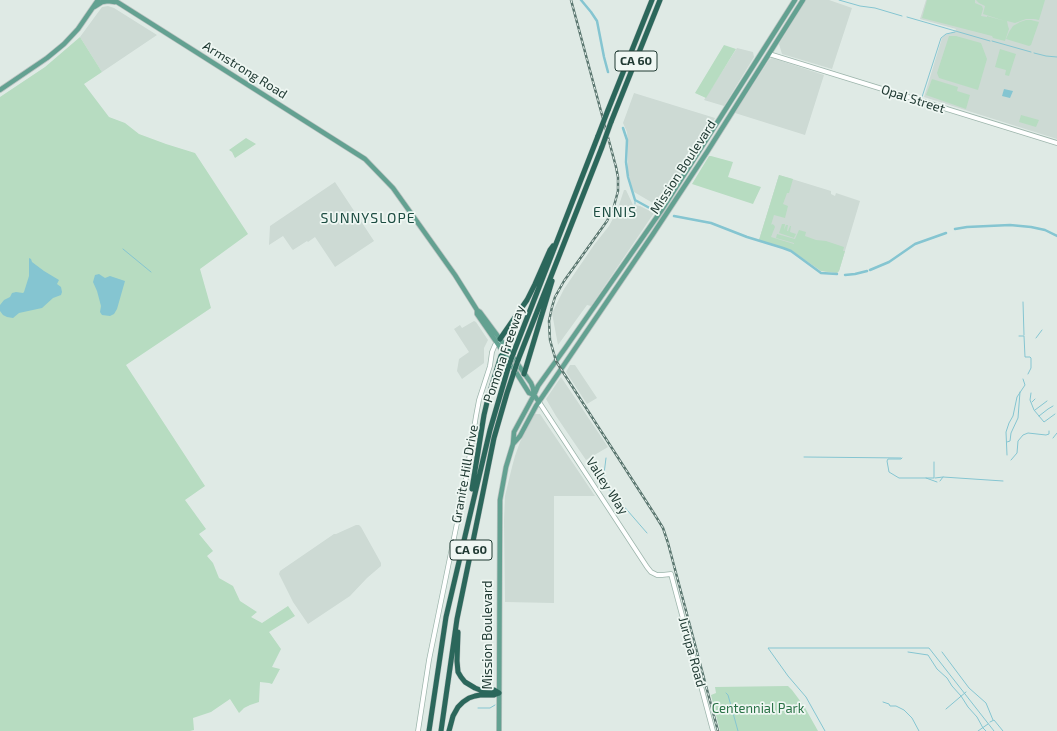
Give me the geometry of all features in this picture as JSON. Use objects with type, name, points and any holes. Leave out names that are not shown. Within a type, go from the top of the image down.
[{"type":"highway","name":"Pomona Freeway","points":[[429,731],[446,617],[490,430],[509,365],[652,0]]},
{"type":"highway","name":"Pomona Freeway","points":[[441,731],[457,619],[494,438],[518,360],[660,0]]},
{"type":"highway","points":[[498,341],[527,300],[550,250],[558,238]]},
{"type":"highway","points":[[524,374],[563,243]]},
{"type":"highway","points":[[468,520],[485,411],[500,360],[506,352]]},
{"type":"highway","points":[[457,619],[458,672],[465,682],[475,688],[480,690],[494,690],[499,693]]},
{"type":"highway","points":[[449,731],[453,716],[463,702],[475,696],[494,695],[499,693]]},
{"type":"main road","points":[[0,90],[47,58],[64,44],[78,28],[98,0]]},
{"type":"main road","name":"Mission Boulevard","points":[[499,731],[500,500],[506,467],[513,444],[514,432],[538,386],[661,211],[795,0]]},
{"type":"main road","name":"Mission Boulevard","points":[[513,444],[520,436],[539,402],[666,215],[803,0]]},
{"type":"main road","points":[[93,8],[102,2],[115,1]]},
{"type":"main road","name":"Armstrong Road","points":[[115,1],[365,159]]},
{"type":"main road","name":"Valley Way","points":[[365,159],[393,188],[477,310],[480,312],[498,341],[524,374],[533,388],[534,395],[539,402]]},
{"type":"main road","points":[[661,211],[666,215]]},
{"type":"main road","name":"Valley Way","points":[[506,352],[529,393],[534,395]]},
{"type":"street","name":"Opal Street","points":[[769,54],[1057,143]]},
{"type":"street","name":"Granite Hill Drive","points":[[418,731],[429,660],[465,484],[479,400],[490,366],[492,352],[498,341]]},
{"type":"street","name":"Valley Way","points":[[539,402],[647,567],[651,572],[657,575],[671,574]]},
{"type":"street","name":"Jurupa Road","points":[[671,574],[713,731]]},
{"type":"shaded area","points":[[806,0],[829,0],[852,8],[832,69],[782,54],[779,44]]},
{"type":"shaded area","points":[[926,0],[1057,0],[1057,139],[924,97],[942,38],[945,35],[955,32],[956,29],[920,19]]},
{"type":"shaded area","points":[[108,6],[114,8],[157,35],[102,72],[80,37],[102,7]]},
{"type":"shaded area","points":[[737,48],[753,52],[754,57],[724,106],[704,100]]},
{"type":"shaded area","points":[[772,58],[824,75],[805,135],[735,113],[769,60]]},
{"type":"shaded area","points":[[634,93],[715,118],[661,205],[658,206],[634,192],[628,172],[627,132],[623,123]]},
{"type":"shaded area","points":[[779,175],[831,191],[831,194],[835,196],[836,193],[860,201],[839,271],[837,273],[821,271],[791,250],[759,240]]},
{"type":"shaded area","points":[[335,182],[374,241],[335,267],[315,237],[293,250],[283,236],[269,245],[270,226]]},
{"type":"shaded area","points":[[624,190],[626,190],[633,205],[640,206],[654,213],[591,306],[587,305],[558,345],[552,313],[564,289],[609,226],[617,211]]},
{"type":"shaded area","points":[[474,321],[488,340],[484,348],[484,363],[462,379],[457,371],[459,359],[469,352],[454,329],[460,325],[462,328]]},
{"type":"shaded area","points":[[570,365],[575,365],[597,398],[587,404],[566,372]]},
{"type":"shaded area","points":[[561,377],[608,447],[586,460],[546,399]]},
{"type":"shaded area","points":[[535,414],[540,414],[595,496],[554,496],[554,603],[505,602],[505,496],[520,442]]},
{"type":"shaded area","points":[[356,525],[361,527],[381,563],[381,566],[350,596],[308,624],[293,602],[279,574],[280,571],[334,534]]},
{"type":"green space","points":[[927,0],[975,0],[975,3],[982,6],[983,9],[981,16],[987,16],[1005,21],[983,14],[985,6],[976,0],[1045,0],[1039,20],[1026,19],[1015,23],[1007,21],[1009,29],[1005,41],[993,38],[992,36],[922,18]]},
{"type":"green space","points":[[1026,20],[1039,22],[1031,45],[1029,46],[1006,39],[1013,26]]},
{"type":"green space","points":[[949,36],[956,36],[981,43],[987,59],[978,90],[939,78],[937,73]]},
{"type":"green space","points":[[80,37],[102,72],[84,84],[109,117],[125,123],[139,134],[195,153],[248,234],[200,269],[211,308],[126,365],[205,486],[185,500],[206,529],[199,534],[213,551],[207,556],[213,563],[219,578],[233,586],[240,601],[257,612],[251,617],[262,623],[288,606],[295,616],[269,632],[281,649],[272,667],[280,669],[272,684],[260,682],[259,702],[244,708],[239,713],[230,699],[211,712],[193,718],[194,730],[190,731],[0,731],[0,97],[45,67]]},
{"type":"green space","points":[[724,45],[736,49],[706,98],[695,93]]},
{"type":"green space","points":[[1000,49],[1016,54],[1009,76],[1005,75],[1006,70],[995,67]]},
{"type":"green space","points":[[932,79],[958,87],[957,91],[970,95],[966,109],[926,95]]},
{"type":"green space","points":[[1021,115],[1039,120],[1036,127],[1019,122]]},
{"type":"green space","points":[[246,138],[256,144],[235,158],[229,150]]},
{"type":"green space","points":[[709,156],[733,162],[728,177],[761,187],[753,204],[692,184]]},
{"type":"green space","points":[[779,175],[793,179],[789,193],[787,193],[783,204],[788,206],[785,218],[774,215],[771,225],[774,225],[775,227],[771,237],[794,244],[776,238],[777,234],[795,239],[799,230],[806,232],[805,236],[844,247],[843,251],[845,251],[837,273],[821,271],[791,250],[759,240]]},
{"type":"green space","points":[[782,224],[785,224],[784,230],[786,225],[788,225],[787,231],[791,226],[790,232],[796,234],[794,238],[779,233]]},
{"type":"green space","name":"Centennial Park","points":[[788,686],[804,706],[818,731],[720,731],[711,695],[716,693],[715,687]]},
{"type":"water","points":[[1004,89],[1013,91],[1010,98],[1002,96]]},
{"type":"water","points":[[29,258],[44,271],[59,280],[57,284],[61,287],[61,295],[53,298],[42,308],[19,313],[13,318],[7,317],[0,311],[0,305],[4,300],[10,297],[12,293],[24,292],[29,276]]},
{"type":"water","points":[[99,274],[105,278],[110,276],[125,281],[117,309],[114,314],[110,316],[102,315],[100,312],[101,306],[93,282],[95,275]]},
{"type":"waterway","points":[[581,0],[597,21],[608,72]]},
{"type":"waterway","points":[[839,0],[902,16]]},
{"type":"waterway","points":[[907,17],[990,41]]},
{"type":"waterway","points":[[922,97],[941,38],[946,34],[955,32]]},
{"type":"waterway","points":[[992,41],[1031,52]]},
{"type":"waterway","points":[[1034,53],[1057,57]]},
{"type":"waterway","points":[[623,128],[627,140],[626,162],[628,177],[635,200],[655,211]]},
{"type":"waterway","points":[[674,216],[711,223],[747,237],[783,248],[791,251],[821,273],[837,274]]},
{"type":"waterway","points":[[955,229],[1010,225],[1045,230],[1057,236]]},
{"type":"waterway","points":[[870,270],[889,262],[915,244],[946,233]]},
{"type":"waterway","points":[[123,249],[151,272]]},
{"type":"waterway","points":[[845,275],[867,271]]},
{"type":"waterway","points":[[1023,302],[1024,335]]},
{"type":"waterway","points":[[1036,338],[1042,330]]},
{"type":"waterway","points":[[1019,336],[1024,336],[1025,357],[1031,358],[1031,368],[1028,374]]},
{"type":"waterway","points":[[1007,455],[1006,432],[1013,416],[1017,397],[1025,385],[1023,379]]},
{"type":"waterway","points":[[1007,442],[1010,441],[1011,433],[1018,418],[1020,392]]},
{"type":"waterway","points":[[1031,393],[1030,400],[1034,410],[1044,422],[1055,414]]},
{"type":"waterway","points":[[1032,402],[1035,399]]},
{"type":"waterway","points":[[1035,410],[1047,401]]},
{"type":"waterway","points":[[1039,416],[1053,406]]},
{"type":"waterway","points":[[1011,460],[1017,453],[1018,441],[1023,435],[1028,433],[1046,435],[1049,434],[1049,431]]},
{"type":"waterway","points":[[1053,438],[1057,433]]},
{"type":"waterway","points":[[804,457],[901,458]]},
{"type":"waterway","points":[[606,458],[604,481],[608,488],[647,533]]},
{"type":"waterway","points":[[902,458],[888,459],[887,461],[889,472],[899,478],[934,478],[934,462]]},
{"type":"waterway","points":[[935,478],[943,477],[1003,481]]},
{"type":"waterway","points":[[940,481],[943,477]]},
{"type":"waterway","points":[[926,478],[937,482]]},
{"type":"waterway","points":[[825,731],[806,697],[788,676],[768,648],[929,648],[994,731]]},
{"type":"waterway","points":[[908,652],[928,655],[937,669],[947,678],[961,696],[986,731]]},
{"type":"waterway","points":[[942,652],[969,688],[986,703],[993,720]]},
{"type":"waterway","points":[[946,709],[966,692]]},
{"type":"waterway","points":[[726,693],[728,695],[738,731]]},
{"type":"waterway","points":[[883,702],[889,704],[890,706],[896,706],[904,710],[912,718],[919,731]]},
{"type":"waterway","points":[[478,708],[490,708],[495,705]]},
{"type":"waterway","points":[[990,722],[994,720],[1003,731]]},
{"type":"waterway","points":[[978,731],[988,724]]},
{"type":"railway","points":[[571,0],[616,167],[618,191],[614,206],[607,221],[564,281],[555,297],[549,321],[550,340],[556,361],[663,528],[718,731]]},
{"type":"district","name":"ENNIS","points":[[615,212]]},
{"type":"district","name":"SUNNYSLOPE","points":[[368,218]]}]
